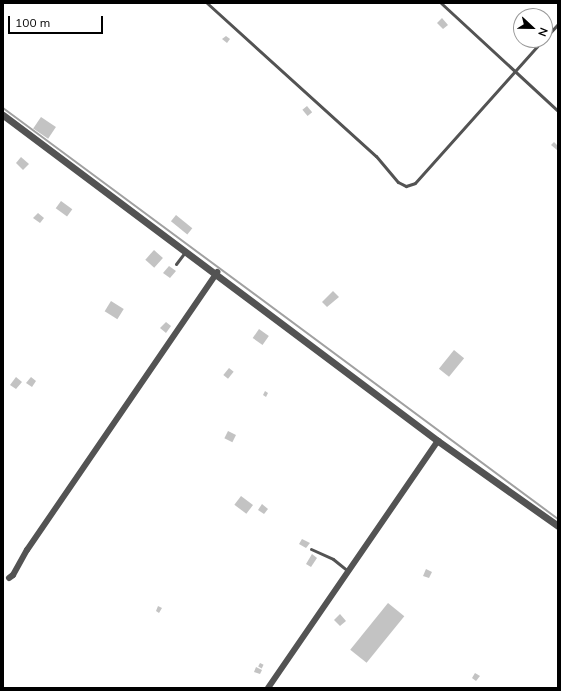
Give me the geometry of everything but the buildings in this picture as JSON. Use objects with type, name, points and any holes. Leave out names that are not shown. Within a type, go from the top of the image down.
[{"type":"street","points":[[3,115],[217,272],[438,441],[558,526]]},
{"type":"street","points":[[9,578],[16,571],[26,550],[79,471],[217,272]]},
{"type":"street","points":[[268,688],[438,441]]},
{"type":"lane","points":[[206,3],[376,156],[398,182],[406,186],[415,183],[536,48]]},
{"type":"lane","points":[[441,3],[558,111]]},
{"type":"lane","points":[[176,264],[186,250]]},
{"type":"lane","points":[[311,550],[333,559],[348,571]]},
{"type":"waterway","points":[[3,108],[558,519]]}]
